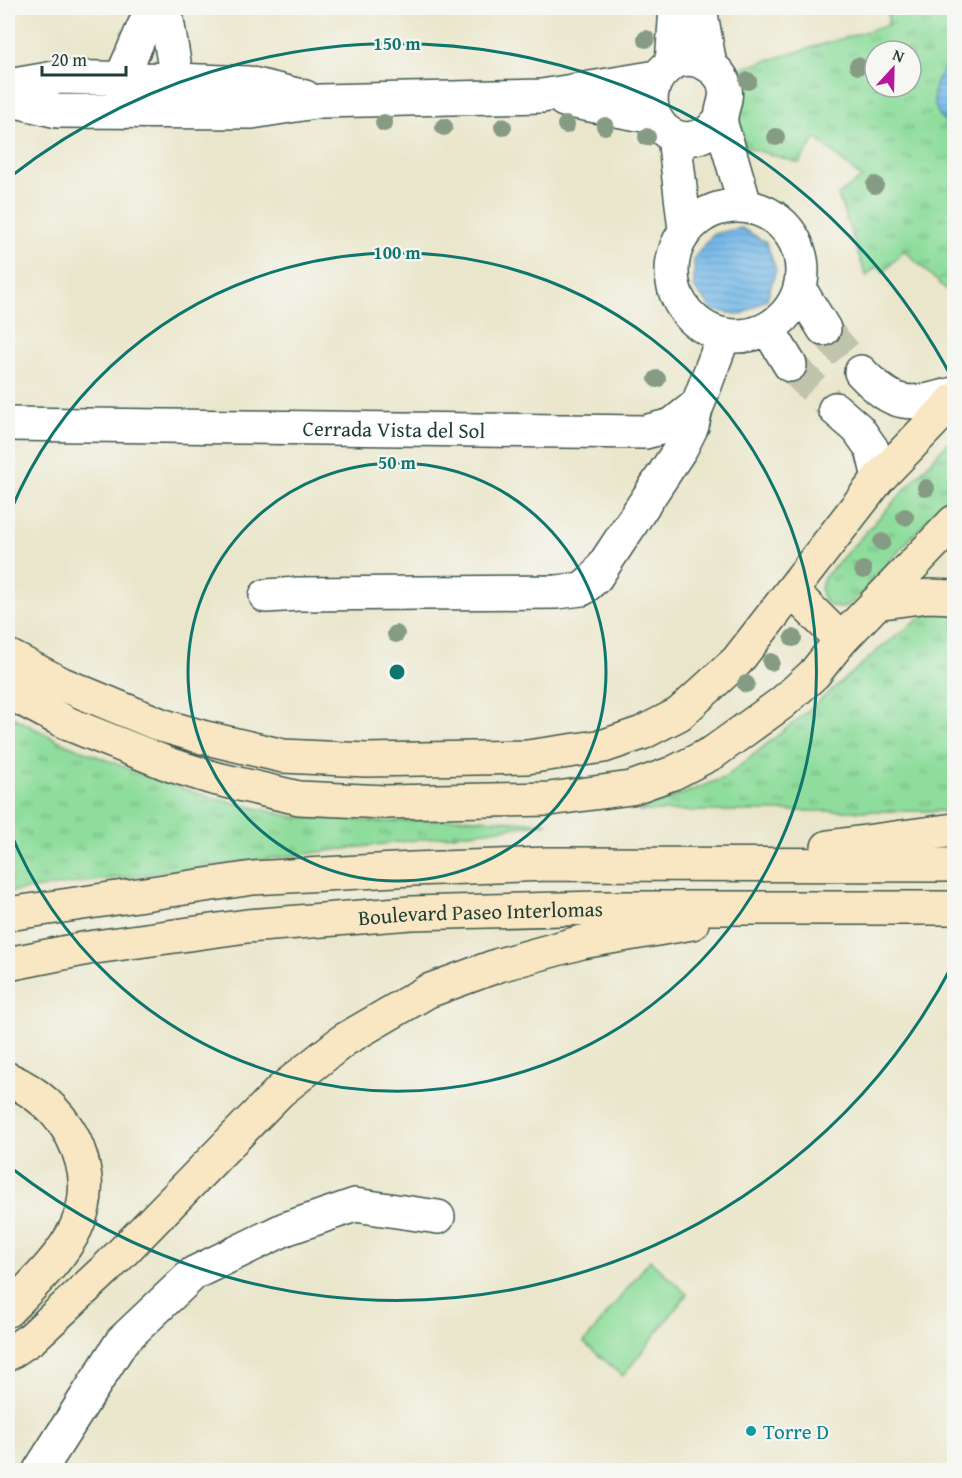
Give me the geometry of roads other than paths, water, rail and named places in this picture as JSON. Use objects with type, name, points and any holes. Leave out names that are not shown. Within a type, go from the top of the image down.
[{"type":"main road","points":[[8,656],[62,684],[161,725],[283,756],[366,760],[527,757],[604,746],[642,733],[679,714],[737,661],[879,478],[954,400]]},
{"type":"main road","points":[[8,692],[69,724],[171,765],[213,778],[299,798],[385,802],[549,799],[631,788],[673,773],[714,752],[782,703],[814,674],[841,640],[954,522]]},
{"type":"main road","points":[[792,591],[841,640]]},
{"type":"main road","points":[[876,603],[928,596],[954,597]]},
{"type":"main road","points":[[685,865],[954,830]]},
{"type":"main road","points":[[8,914],[253,878],[548,864],[954,865]]},
{"type":"main road","points":[[8,1354],[32,1338],[107,1268],[280,1091],[344,1040],[428,991],[500,965],[582,942],[791,907]]},
{"type":"main road","name":"Boulevard Paseo Interlomas","points":[[8,964],[88,948],[247,926],[411,913],[588,908],[954,908]]},
{"type":"main road","points":[[8,1079],[27,1087],[53,1109],[66,1125],[79,1150],[87,1179],[84,1208],[76,1227],[53,1264],[8,1310]]},
{"type":"street","points":[[126,112],[121,79],[152,8]]},
{"type":"street","points":[[165,8],[176,96]]},
{"type":"street","points":[[676,8],[664,70],[650,97],[664,127],[684,230]]},
{"type":"street","points":[[542,96],[664,127],[691,138],[708,132],[720,120],[727,100],[723,80],[710,64],[700,8]]},
{"type":"street","points":[[8,86],[60,77],[121,79],[176,96],[252,112],[321,101],[542,96],[664,70],[691,59],[710,64]]},
{"type":"street","points":[[8,99],[57,111],[126,112],[176,96]]},
{"type":"street","points":[[720,120],[745,205]]},
{"type":"street","points":[[745,205],[761,209],[775,217],[787,228],[796,242],[803,274],[800,290],[788,313],[768,329],[740,337],[706,329],[691,318],[679,303],[672,284],[671,265],[675,246],[684,230],[711,210],[745,205]]},
{"type":"street","points":[[800,290],[824,329]]},
{"type":"street","points":[[768,329],[790,365]]},
{"type":"street","points":[[266,596],[558,592],[582,589],[596,577],[681,448],[692,426],[724,335]]},
{"type":"street","points":[[861,372],[889,398],[919,404],[954,394]]},
{"type":"street","name":"Cerrada Vista del Sol","points":[[8,424],[645,432],[672,425],[698,404]]},
{"type":"street","points":[[835,408],[858,429],[872,449],[879,478]]},
{"type":"street","points":[[40,1470],[122,1341],[194,1273],[285,1229],[355,1205],[438,1217]]},
{"type":"water","points":[[954,65],[954,126],[947,123],[937,111],[934,95],[937,79],[942,72]]},
{"type":"water","points":[[741,228],[766,242],[776,270],[767,299],[741,315],[713,310],[694,288],[694,258],[713,234]]},
{"type":"tunnel","points":[[824,329],[861,372]]},
{"type":"tunnel","points":[[790,365],[835,409]]},
{"type":"place","name":"Torre D","points":[[751,1431]]}]
